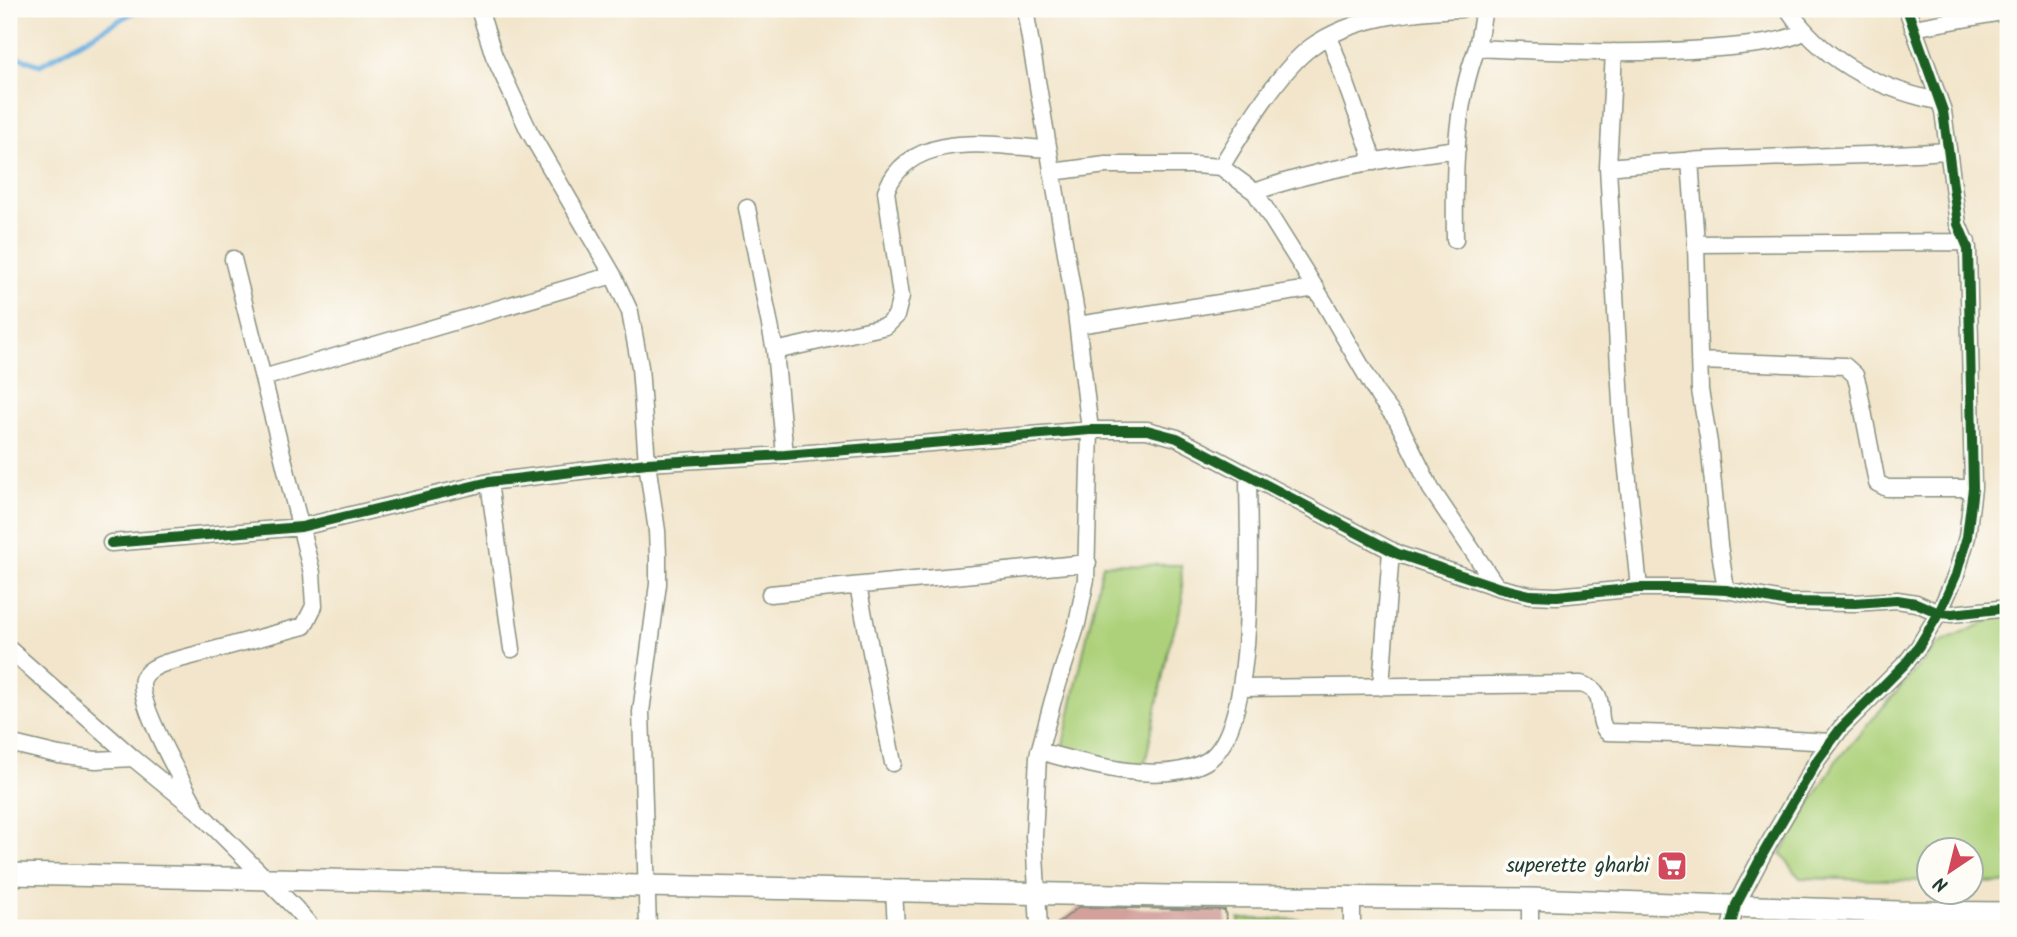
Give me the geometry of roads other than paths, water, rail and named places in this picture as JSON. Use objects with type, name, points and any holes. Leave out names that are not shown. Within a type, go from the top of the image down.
[{"type":"main road","points":[[9,874],[1037,893],[1530,899],[1899,912],[2008,913]]},
{"type":"street","points":[[479,9],[494,56],[529,131],[612,275],[630,312],[640,367],[647,463],[657,531],[658,584],[641,712],[648,928]]},
{"type":"street","points":[[1025,9],[1078,326],[1090,430],[1088,563],[1077,624],[1039,751],[1034,813],[1039,928]]},
{"type":"street","points":[[1221,167],[1269,95],[1310,48],[1350,27],[1401,12],[1461,9]]},
{"type":"street","points":[[1455,240],[1457,149],[1464,91],[1485,9]]},
{"type":"street","points":[[1788,9],[1804,32],[1830,56],[1897,91],[1937,101]]},
{"type":"street","points":[[1730,928],[1737,905],[1764,852],[1831,742],[1841,728],[1906,663],[1939,613],[1964,551],[1973,488],[1967,243],[1958,224],[1942,111],[1907,9]]},
{"type":"street","points":[[1913,28],[2008,11]]},
{"type":"street","points":[[1476,48],[1690,51],[1777,41],[1804,32]]},
{"type":"street","points":[[1329,36],[1374,162]]},
{"type":"street","points":[[1614,52],[1608,167],[1622,421],[1639,588]]},
{"type":"street","points":[[775,351],[886,326],[896,316],[901,296],[886,191],[905,163],[928,150],[958,145],[1048,149]]},
{"type":"street","points":[[1255,192],[1284,181],[1374,162],[1457,149]]},
{"type":"street","points":[[1608,167],[1690,160],[1881,156],[1948,151]]},
{"type":"street","points":[[1690,160],[1696,244],[1699,361],[1726,590]]},
{"type":"street","points":[[1052,172],[1106,165],[1221,167],[1255,192],[1316,288],[1363,372],[1397,420],[1431,489],[1497,587]]},
{"type":"street","points":[[747,208],[775,351],[785,455]]},
{"type":"street","points":[[1696,244],[1967,243]]},
{"type":"street","points":[[198,811],[147,709],[143,696],[143,679],[150,670],[165,663],[304,626],[314,606],[312,573],[233,259]]},
{"type":"street","points":[[263,378],[612,275]]},
{"type":"street","points":[[1078,326],[1316,288]]},
{"type":"street","points":[[1699,361],[1845,366],[1855,375],[1858,385],[1874,478],[1880,486],[1973,488]]},
{"type":"street","points":[[111,543],[301,527],[489,482],[647,463],[785,455],[1090,430],[1147,430],[1166,433],[1391,550],[1530,596],[1546,597],[1639,588],[1726,590],[1788,602],[1855,603],[1897,600],[1916,603],[1939,613],[1952,614],[2008,608]]},
{"type":"street","points":[[1039,751],[1118,771],[1171,771],[1208,761],[1219,749],[1226,738],[1241,688],[1247,655],[1248,475]]},
{"type":"street","points":[[489,482],[512,649]]},
{"type":"street","points":[[1381,687],[1391,550]]},
{"type":"street","points":[[770,594],[1088,563]]},
{"type":"street","points":[[858,586],[893,763]]},
{"type":"street","points":[[9,649],[198,811],[312,928]]},
{"type":"street","points":[[1241,688],[1581,684],[1590,687],[1598,695],[1602,725],[1607,732],[1831,742]]},
{"type":"street","points":[[9,743],[59,755],[96,760],[133,758]]},
{"type":"street","points":[[894,890],[896,928]]},
{"type":"street","points":[[1352,897],[1352,928]]},
{"type":"street","points":[[1530,899],[1530,928]]},
{"type":"waterway","points":[[9,54],[40,65],[139,9]]},
{"type":"place","name":"superette gharbi","points":[[1672,866]]}]
